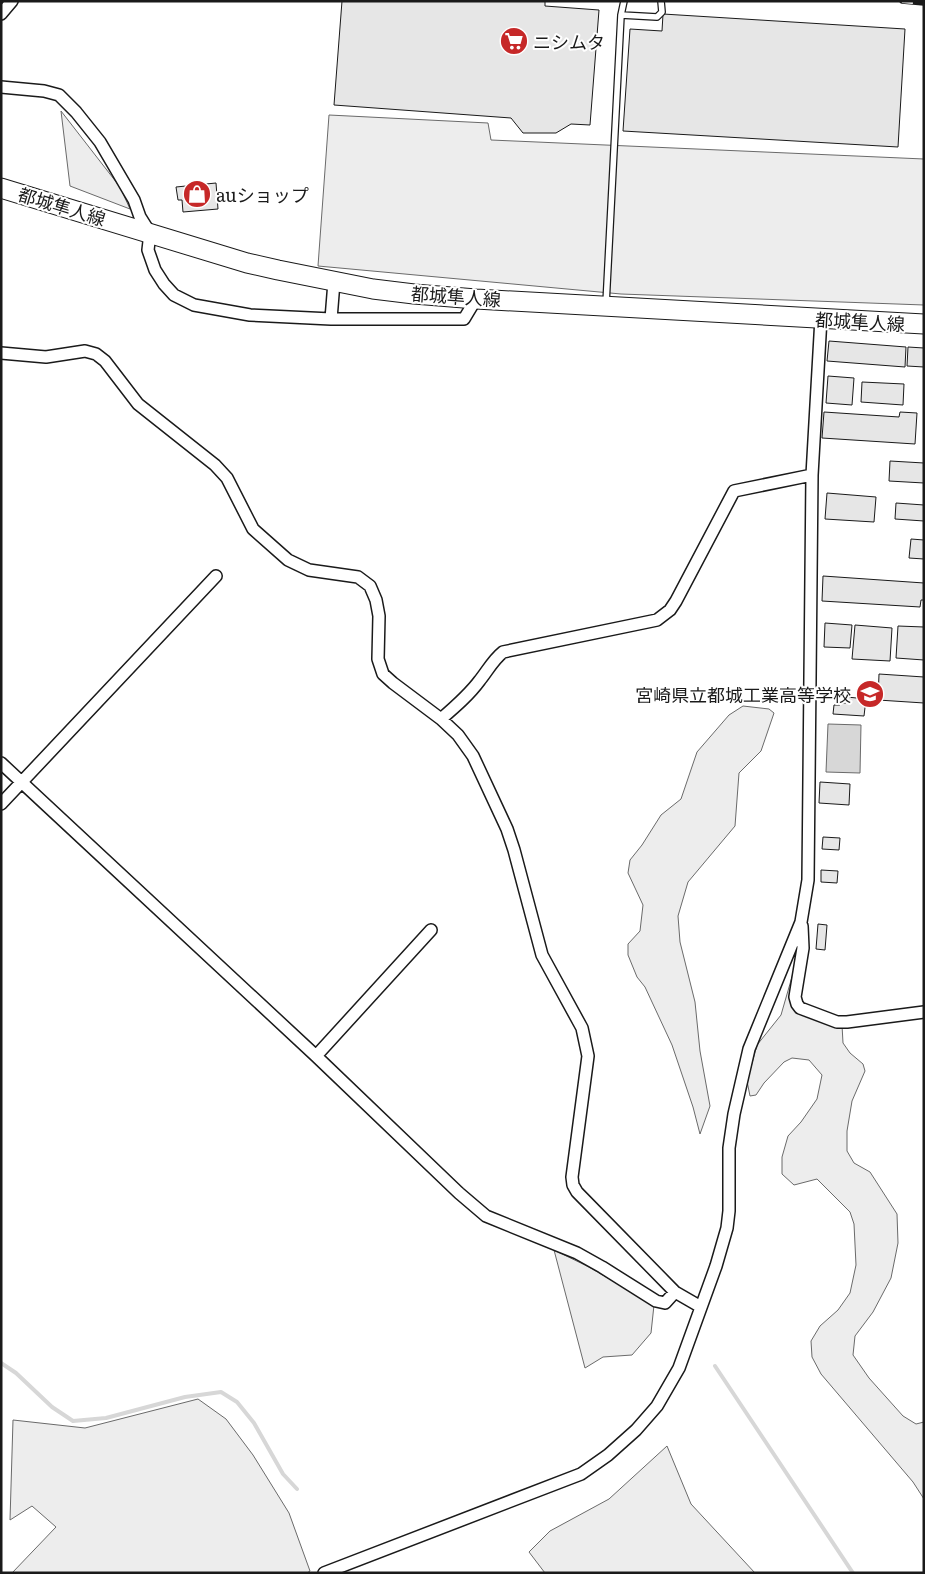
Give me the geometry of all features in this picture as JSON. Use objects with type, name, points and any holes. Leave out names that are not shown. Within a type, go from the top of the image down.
[{"type":"main road","name":"都城隼人線","points":[[1,188],[247,262],[334,282],[414,294],[924,324]]},
{"type":"street","points":[[1,14],[12,1]]},
{"type":"street","points":[[1,87],[44,91],[59,95],[76,112],[100,142],[134,200],[140,217],[150,233],[148,250],[160,277],[174,295],[194,305],[250,315],[331,319],[464,319],[476,299]]},
{"type":"street","points":[[331,319],[334,282]]},
{"type":"street","points":[[821,318],[812,475],[808,880],[802,922],[803,948],[796,997],[797,1004],[800,1008],[837,1022],[924,1012]]},
{"type":"street","points":[[1,354],[46,357],[85,351],[96,354],[105,361],[138,404],[215,465],[227,478],[253,529],[288,560],[309,570],[358,577],[370,586],[376,600],[379,616],[378,659],[383,674],[393,684],[441,719],[458,735],[473,756],[499,808],[514,850],[542,955],[582,1028],[588,1056],[572,1177],[573,1185],[577,1192],[674,1292],[701,1307]]},
{"type":"street","points":[[441,719],[465,698],[494,659],[503,652],[657,620],[670,610],[676,600],[734,491],[812,475]]},
{"type":"street","points":[[1,804],[216,576]]},
{"type":"street","points":[[1,763],[316,1056],[459,1193],[486,1216],[577,1254],[602,1267],[656,1301],[665,1303],[674,1292]]},
{"type":"street","points":[[324,1573],[581,1474],[608,1455],[636,1430],[657,1406],[679,1368],[716,1266],[727,1228],[729,1211],[729,1148],[748,1049],[802,922]]},
{"type":"street","points":[[316,1056],[431,930]]},
{"type":"lane","points":[[606,306],[621,15],[624,1]]},
{"type":"lane","points":[[621,15],[657,17],[662,12],[661,1]]},
{"type":"shaded area","points":[[61,111],[120,187],[130,209],[70,186]]},
{"type":"shaded area","points":[[329,115],[488,123],[491,140],[924,159],[924,305],[621,294],[318,266]]},
{"type":"shaded area","points":[[743,706],[769,709],[774,713],[761,751],[739,773],[735,826],[688,882],[678,916],[680,942],[695,1002],[700,1051],[710,1106],[700,1134],[672,1045],[645,987],[637,977],[628,955],[628,944],[640,931],[643,905],[628,873],[630,860],[661,815],[681,799],[697,752],[729,715]]},
{"type":"shaded area","points":[[828,724],[861,725],[860,773],[826,772]]},
{"type":"shaded area","points":[[798,956],[792,998],[842,1025],[843,1043],[850,1053],[863,1064],[865,1071],[852,1101],[847,1131],[847,1151],[854,1163],[870,1172],[897,1214],[898,1243],[891,1278],[873,1312],[855,1336],[853,1355],[869,1378],[903,1416],[916,1424],[924,1422],[924,1499],[913,1482],[821,1374],[812,1357],[811,1341],[820,1326],[838,1310],[850,1293],[856,1265],[854,1224],[850,1212],[817,1179],[794,1185],[782,1174],[782,1157],[788,1136],[801,1122],[817,1099],[822,1075],[809,1060],[792,1058],[784,1062],[764,1083],[756,1095],[750,1096],[747,1081],[757,1045],[781,1015]]},
{"type":"shaded area","points":[[554,1250],[589,1267],[654,1305],[651,1333],[632,1355],[603,1357],[585,1368]]},
{"type":"shaded area","points":[[198,1399],[226,1419],[253,1455],[289,1513],[310,1571],[307,1573],[12,1573],[56,1527],[32,1506],[10,1520],[13,1420],[85,1428]]},
{"type":"shaded area","points":[[667,1446],[691,1504],[755,1573],[545,1573],[529,1552],[550,1531],[609,1499]]},
{"type":"building","points":[[342,1],[545,1],[545,6],[599,10],[590,125],[571,124],[556,133],[523,133],[511,118],[334,105]]},
{"type":"building","points":[[663,14],[905,29],[898,147],[623,131],[630,29],[662,31]]},
{"type":"building","name":"auショップ","points":[[216,183],[218,209],[183,212],[182,200],[178,200],[176,187]]},
{"type":"building","points":[[829,341],[906,347],[905,367],[827,361]]},
{"type":"building","points":[[908,347],[924,348],[924,367],[907,366]]},
{"type":"building","points":[[828,376],[854,378],[852,405],[826,403]]},
{"type":"building","points":[[862,382],[904,384],[903,405],[861,402]]},
{"type":"building","points":[[824,412],[899,417],[900,412],[917,413],[915,444],[822,438]]},
{"type":"building","points":[[890,461],[924,463],[924,483],[889,481]]},
{"type":"building","points":[[827,493],[876,497],[874,522],[825,519]]},
{"type":"building","points":[[896,503],[924,505],[924,521],[895,519]]},
{"type":"building","points":[[911,539],[924,540],[924,559],[909,558]]},
{"type":"building","points":[[823,576],[924,583],[924,600],[921,600],[920,607],[822,601]]},
{"type":"building","points":[[825,623],[852,625],[850,648],[824,647]]},
{"type":"building","points":[[855,625],[892,628],[890,661],[852,659]]},
{"type":"building","points":[[898,626],[924,627],[924,660],[896,658]]},
{"type":"building","points":[[879,674],[924,677],[924,703],[878,700]]},
{"type":"building","points":[[847,697],[866,699],[864,716],[833,714],[834,705],[846,703]]},
{"type":"building","points":[[820,782],[850,784],[849,805],[819,803]]},
{"type":"building","points":[[823,837],[840,838],[839,850],[822,849]]},
{"type":"building","points":[[821,870],[838,871],[837,883],[821,882]]},
{"type":"building","points":[[818,924],[827,925],[825,950],[816,949]]},
{"type":"waterway","points":[[1,1363],[16,1373],[52,1407],[73,1421],[106,1418],[185,1397],[221,1392],[237,1402],[254,1423],[283,1474],[297,1489]]},
{"type":"waterway","points":[[715,1366],[853,1573]]},
{"type":"railway","points":[[902,1],[924,3]]},
{"type":"place","name":"ニシムタ","points":[[514,41]]},
{"type":"place","name":"auショップ","points":[[197,194]]},
{"type":"place","name":"宮崎県立都城工業高等学校","points":[[870,694]]}]
